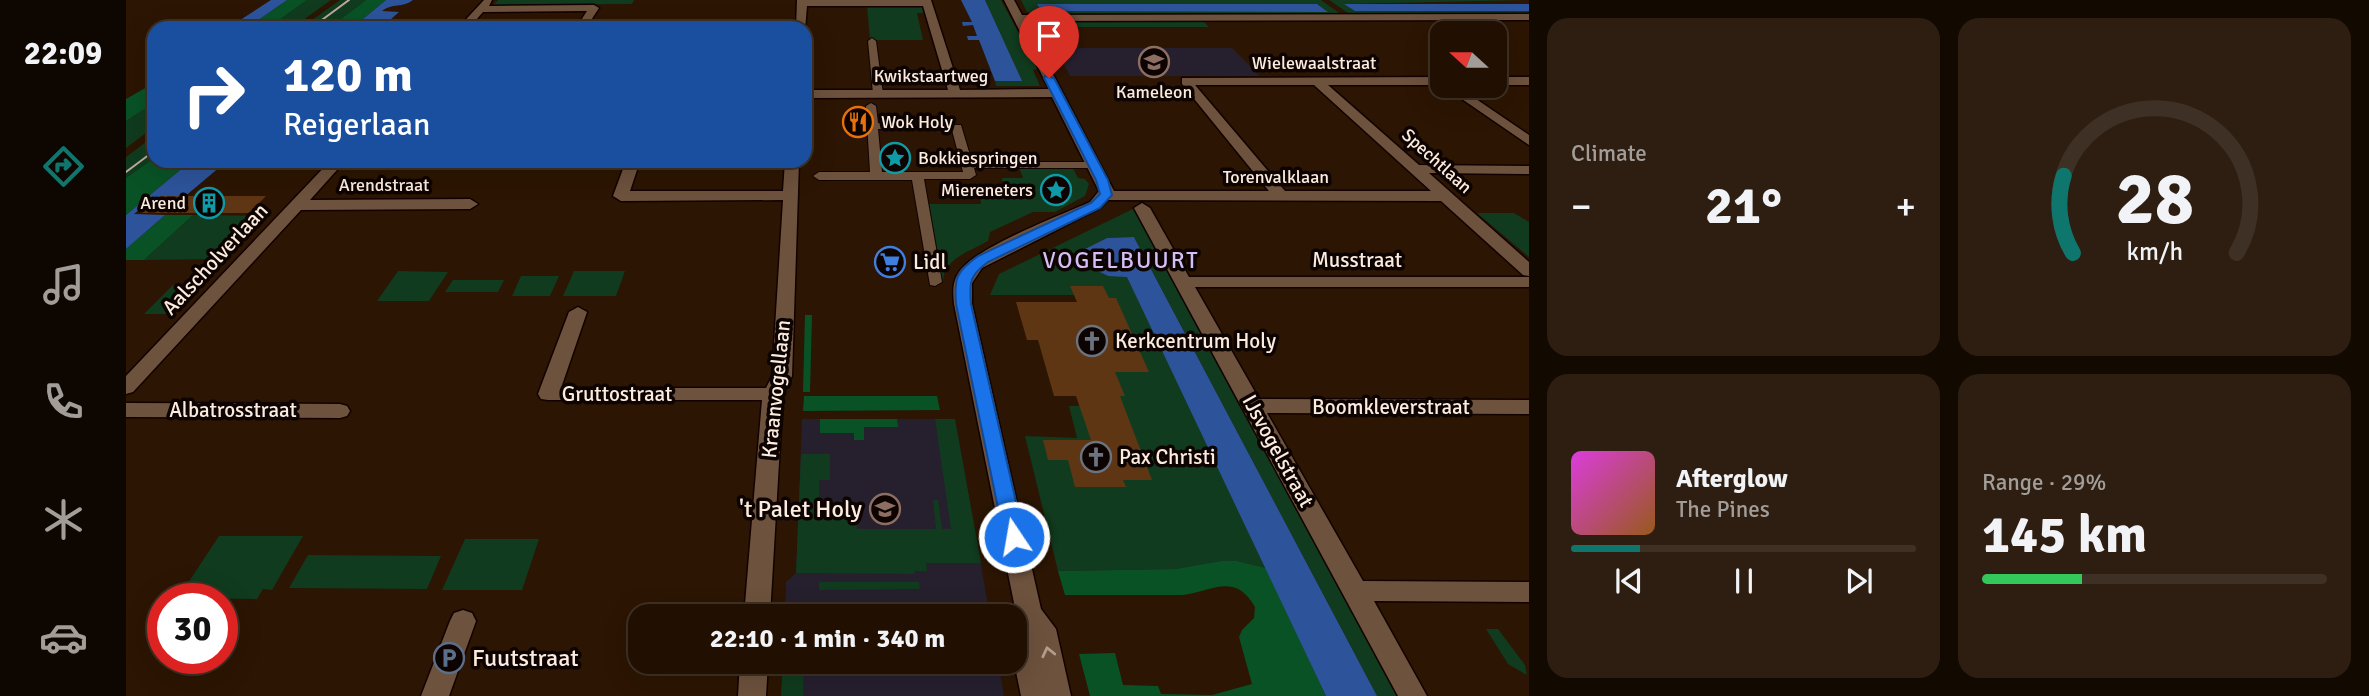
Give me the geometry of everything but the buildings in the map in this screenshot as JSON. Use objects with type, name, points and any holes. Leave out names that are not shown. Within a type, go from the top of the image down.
[{"type":"street","points":[[470,21],[489,0]]},
{"type":"street","points":[[1009,0],[1105,186],[1106,195],[1095,205],[983,259],[968,270],[962,282],[963,304],[1029,613],[1043,629],[1057,696]]},
{"type":"street","points":[[801,21],[802,1],[927,1],[955,93]]},
{"type":"street","points":[[481,9],[594,8],[586,21]]},
{"type":"street","points":[[1018,18],[1529,18]]},
{"type":"street","points":[[872,41],[878,94]]},
{"type":"street","points":[[1507,81],[1529,80]]},
{"type":"street","name":"Wielewaalstraat","points":[[1281,196],[1186,81],[1430,81]]},
{"type":"street","name":"Spechtlaan","points":[[1317,81],[1529,271]]},
{"type":"street","name":"Kwikstaartweg","points":[[812,94],[1057,93]]},
{"type":"street","points":[[1466,98],[1529,141]]},
{"type":"street","points":[[871,106],[876,176]]},
{"type":"street","points":[[820,176],[970,175],[957,127],[872,126]]},
{"type":"street","points":[[967,165],[1094,165]]},
{"type":"street","name":"Aalscholverlaan","points":[[126,388],[332,168]]},
{"type":"street","points":[[631,168],[621,196],[790,195]]},
{"type":"street","name":"Kraanvogellaan","points":[[758,604],[773,394],[782,376],[792,168]]},
{"type":"street","points":[[1416,169],[1529,170]]},
{"type":"street","points":[[917,176],[934,282]]},
{"type":"street","name":"Torenvalklaan","points":[[1106,195],[1447,196]]},
{"type":"street","name":"Arendstraat","points":[[298,205],[470,204]]},
{"type":"street","name":"IJsvogelstraat","points":[[1142,208],[1413,696]]},
{"type":"street","name":"Musstraat","points":[[1184,282],[1529,282]]},
{"type":"street","name":"Gruttostraat","points":[[578,312],[548,394],[773,394]]},
{"type":"street","name":"Boomkleverstraat","points":[[1254,406],[1529,407]]},
{"type":"street","name":"Albatrosstraat","points":[[126,410],[340,411]]},
{"type":"street","points":[[1355,591],[1529,592]]},
{"type":"street","points":[[1029,613],[1021,630],[1035,696]]},
{"type":"street","points":[[435,696],[463,621]]},
{"type":"street","points":[[752,696],[753,674]]},
{"type":"shaded area","name":"Kameleon","points":[[1055,48],[1232,48],[1260,76],[1070,76]]},
{"type":"shaded area","name":"'t Palet Holy","points":[[802,419],[955,419],[988,604],[785,604],[786,582],[796,573]]},
{"type":"shaded area","points":[[782,674],[1000,674],[1004,696],[781,696]]},
{"type":"green space","points":[[287,0],[307,0],[278,21],[257,21]]},
{"type":"green space","points":[[307,0],[331,0],[302,21],[278,21]]},
{"type":"green space","points":[[340,0],[366,0],[338,21],[311,21]]},
{"type":"green space","points":[[366,0],[386,0],[360,21],[338,21]]},
{"type":"green space","points":[[498,0],[634,0],[632,4],[493,5]]},
{"type":"green space","points":[[985,0],[1001,0],[1034,61],[1037,69],[1033,70],[1040,86],[996,86],[995,81],[1021,80]]},
{"type":"green space","points":[[1021,0],[1321,0],[1342,15],[1037,14],[1027,12]],"holes":[[[1037,4],[1317,4],[1327,11],[1041,11]]]},
{"type":"green space","points":[[1329,0],[1529,0],[1345,4],[1529,11],[1529,15],[1351,15]]},
{"type":"green space","points":[[867,5],[924,5],[927,13],[917,13],[923,40],[870,40]]},
{"type":"green space","points":[[1068,22],[1204,22],[1209,27],[1071,27]]},
{"type":"green space","points":[[1036,26],[1064,26],[1079,46],[1046,46]]},
{"type":"green space","points":[[147,87],[147,108],[126,121],[126,99]]},
{"type":"green space","points":[[147,108],[147,132],[126,148],[126,121]]},
{"type":"green space","points":[[147,141],[147,163],[126,178],[126,157]]},
{"type":"green space","points":[[147,163],[147,168],[183,168],[126,215],[126,178]]},
{"type":"green space","points":[[1072,166],[1078,178],[1085,179],[1089,184],[1085,196],[1055,212],[1033,212],[990,232],[988,241],[953,261],[944,274],[943,282],[939,282],[925,204],[981,204],[978,188],[1004,188],[1002,178],[1023,178],[1019,167]]},
{"type":"green space","points":[[1137,207],[1408,696],[1377,696],[1134,237],[1107,238],[1070,257],[1108,276],[1127,276],[1266,568],[1237,561],[1176,569],[1058,571],[1025,436],[1077,438],[1069,406],[1121,405],[1081,295],[990,295],[999,274]]},
{"type":"green space","points":[[1477,213],[1514,213],[1529,222],[1529,257]]},
{"type":"green space","points":[[165,215],[193,215],[144,260],[126,260],[126,249]]},
{"type":"green space","points":[[193,215],[266,216],[225,259],[144,260]]},
{"type":"green space","points":[[398,271],[448,272],[429,301],[377,301]]},
{"type":"green space","points":[[574,271],[625,271],[616,296],[563,296]]},
{"type":"green space","points":[[521,276],[559,276],[550,296],[512,296]]},
{"type":"green space","points":[[453,280],[504,280],[498,292],[445,292]]},
{"type":"green space","points":[[173,285],[199,285],[170,314],[144,314]]},
{"type":"green space","points":[[805,315],[812,315],[810,392],[803,392]]},
{"type":"green space","points":[[804,396],[937,396],[940,410],[803,411]]},
{"type":"green space","points":[[820,419],[897,419],[898,427],[864,427],[864,440],[854,440],[854,433],[820,433]]},
{"type":"green space","points":[[935,419],[955,419],[981,563],[926,563],[927,571],[915,571],[914,574],[796,573],[801,454],[830,454],[830,480],[819,480],[819,511],[856,511],[857,529],[936,529],[933,500],[938,500],[942,529],[951,529]]},
{"type":"green space","points":[[219,536],[303,536],[272,590],[263,589],[257,599],[238,599],[238,583],[188,583]]},
{"type":"green space","points":[[465,539],[539,539],[522,590],[442,590]]},
{"type":"green space","points":[[308,555],[441,556],[427,589],[289,588]]},
{"type":"green space","points":[[1237,561],[1266,568],[1326,696],[1090,696],[1079,654],[1115,653],[1123,685],[1158,686],[1161,694],[1212,695],[1252,684],[1239,637],[1254,618],[1255,607],[1240,590],[1223,586],[1183,595],[1065,595],[1058,571],[1176,569]]},
{"type":"green space","points":[[819,582],[919,582],[920,589],[819,590]]},
{"type":"green space","points":[[1486,629],[1498,629],[1525,665],[1527,675],[1508,664]]},
{"type":"green space","points":[[782,674],[804,674],[803,696],[781,696]]},
{"type":"water","points":[[271,0],[287,0],[257,21],[239,21]]},
{"type":"water","points":[[386,0],[413,0],[382,11],[399,12],[389,21],[360,21]]},
{"type":"water","points":[[961,0],[985,0],[1022,81],[995,81],[979,40],[968,40],[967,36],[977,36],[973,25],[963,26],[962,22],[972,22]]},
{"type":"water","points":[[1037,4],[1317,4],[1328,12],[1041,11]]},
{"type":"water","points":[[1344,4],[1529,4],[1529,11],[1355,11]]},
{"type":"water","points":[[183,168],[219,168],[183,198],[153,198],[134,214],[165,215],[126,249],[126,215]]},
{"type":"water","points":[[1134,237],[1377,696],[1326,696],[1127,277],[1108,276],[1069,257],[1107,238]]},
{"type":"tram line","points":[[320,21],[349,0]]},
{"type":"tram line","points":[[126,172],[147,156]]},
{"type":"place","name":"Kameleon","points":[[1154,62]]},
{"type":"place","name":"Wok Holy","points":[[858,122]]},
{"type":"place","name":"Bokkiespringen","points":[[895,158]]},
{"type":"place","name":"Miereneters","points":[[1056,190]]},
{"type":"place","name":"Arend","points":[[209,203]]},
{"type":"place","name":"Lidl","points":[[890,262]]},
{"type":"place","name":"Kerkcentrum Holy","points":[[1092,341]]},
{"type":"place","name":"Pax Christi","points":[[1096,457]]},
{"type":"place","name":"'t Palet Holy","points":[[885,509]]},
{"type":"place","name":"Fuutstraat","points":[[449,658]]},
{"type":"district","name":"VOGELBUURT","points":[[1121,260]]},
{"type":"route","points":[[1014,537],[963,304],[962,282],[968,270],[983,259],[1095,205],[1106,195],[1102,180],[1049,78]]}]
